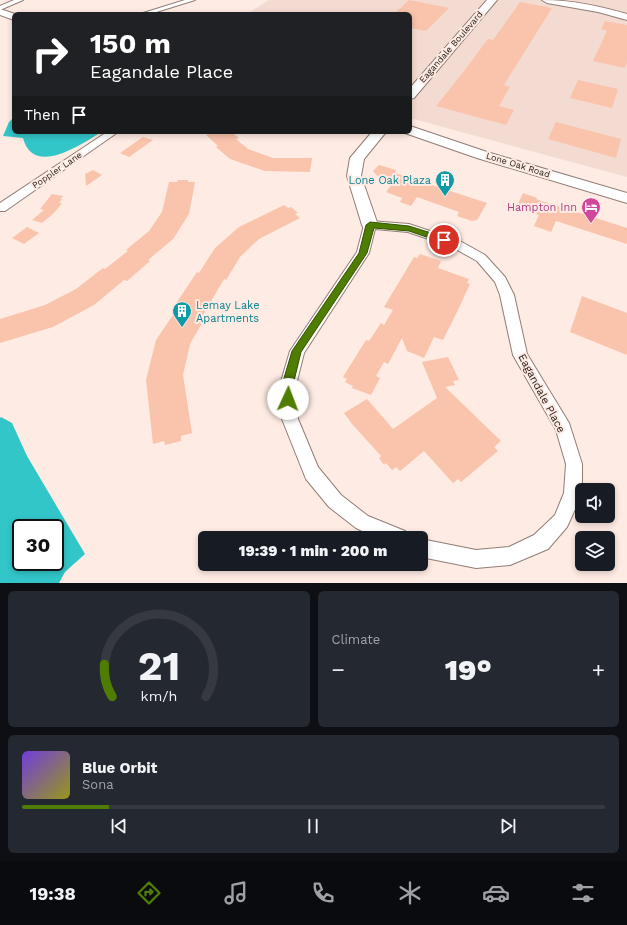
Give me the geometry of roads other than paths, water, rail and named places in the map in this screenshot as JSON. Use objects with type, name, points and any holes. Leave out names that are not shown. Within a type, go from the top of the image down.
[{"type":"street","points":[[0,8],[20,0]]},
{"type":"street","points":[[150,12],[192,0]]},
{"type":"street","name":"Eagandale Boulevard","points":[[412,93],[492,0]]},
{"type":"street","points":[[547,0],[599,9],[627,17]]},
{"type":"street","points":[[0,12],[12,16]]},
{"type":"street","name":"Lone Oak Road","points":[[412,127],[443,134],[627,186]]},
{"type":"street","name":"Lone Oak Road","points":[[412,131],[475,153],[627,198]]},
{"type":"street","name":"Poppler Lane","points":[[1,208],[110,134]]},
{"type":"street","points":[[377,134],[357,158],[354,176],[370,225],[363,253],[297,351],[288,385],[290,419],[312,473],[335,501],[362,522],[382,531]]},
{"type":"street","name":"Eagandale Place","points":[[370,225],[409,228],[456,244],[481,258],[500,280],[507,295],[520,355],[563,428],[574,464],[573,494],[561,522],[541,542],[510,556],[476,559],[428,549]]},
{"type":"water","points":[[12,119],[12,134],[98,134],[70,150],[47,157],[37,155],[28,149],[23,138],[3,136],[9,122]]},
{"type":"water","points":[[1,417],[12,423],[27,456],[85,554],[65,572],[59,583],[0,583]]},
{"type":"place","name":"Lone Oak Plaza","points":[[445,197]]},
{"type":"place","name":"Hampton Inn","points":[[591,224]]},
{"type":"place","name":"Lemay Lake Apartments","points":[[182,328]]}]
